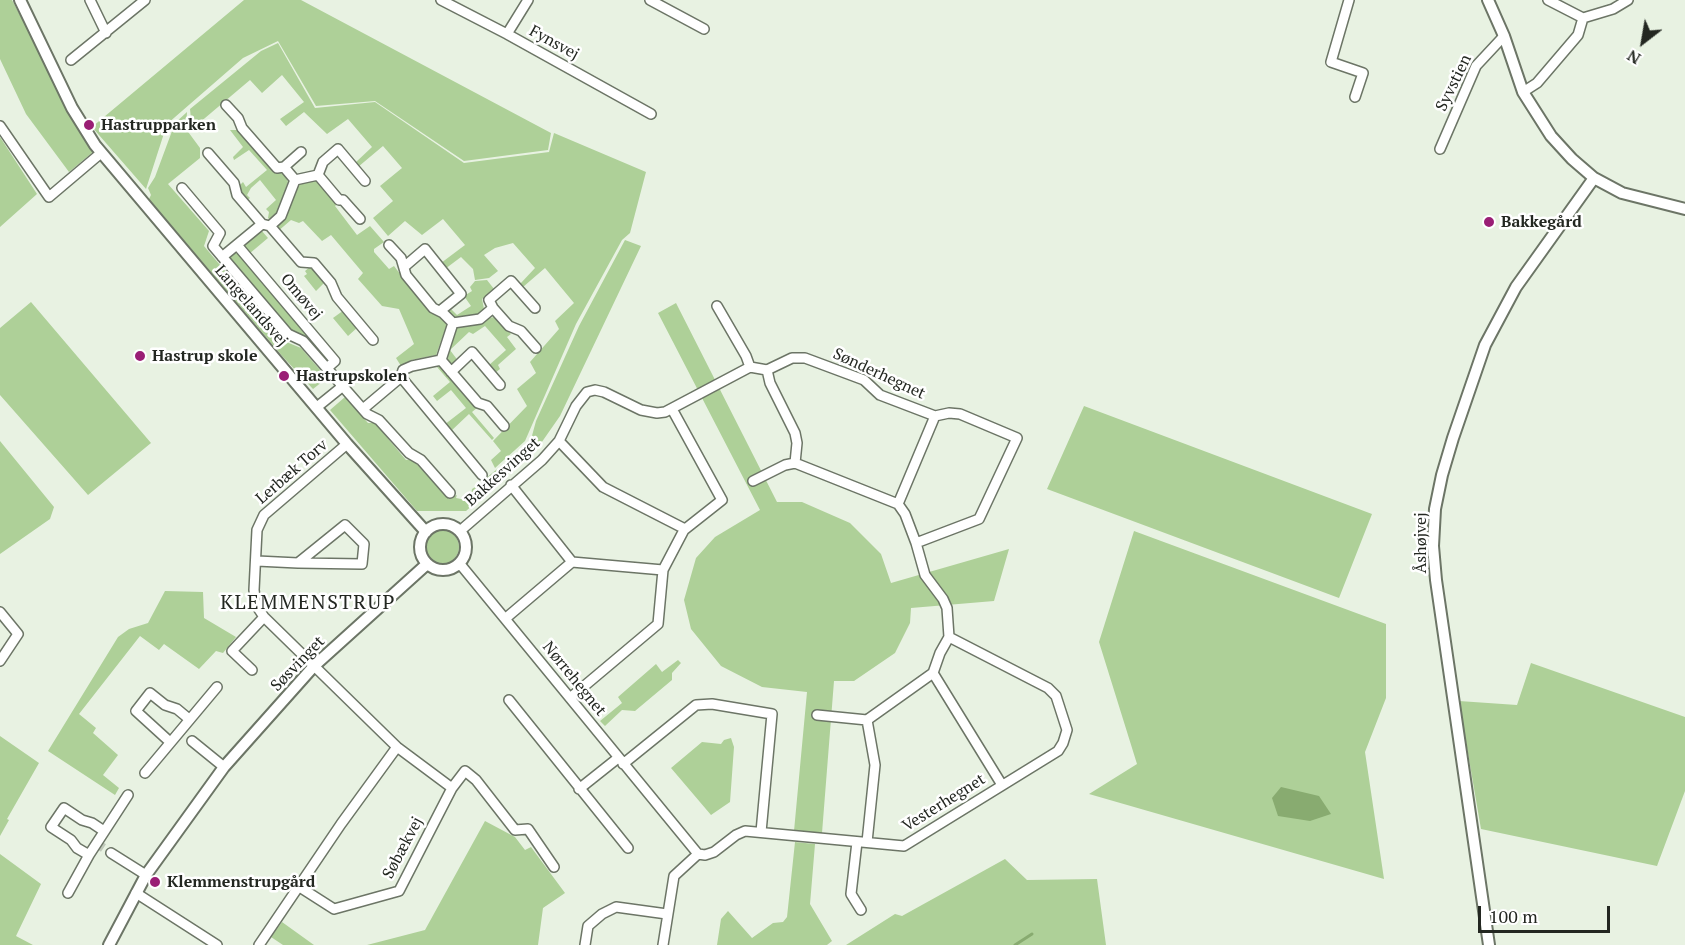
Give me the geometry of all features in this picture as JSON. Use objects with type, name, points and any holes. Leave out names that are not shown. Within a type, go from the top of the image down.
[{"type":"street","name":"Langelandsvej","points":[[20,0],[72,108],[101,153],[347,444],[426,532]]},
{"type":"street","points":[[90,0],[106,33]]},
{"type":"street","points":[[71,60],[145,0]]},
{"type":"street","name":"Fynsvej","points":[[441,0],[651,114]]},
{"type":"street","points":[[507,34],[528,0]]},
{"type":"street","points":[[650,0],[704,29]]},
{"type":"street","points":[[1349,0],[1330,62],[1363,73],[1355,97]]},
{"type":"street","points":[[1488,0],[1504,36],[1523,92],[1551,136],[1594,178],[1622,193],[1685,209]]},
{"type":"street","points":[[1548,0],[1583,18],[1613,9],[1628,0]]},
{"type":"street","points":[[1523,92],[1537,82],[1578,35],[1583,18]]},
{"type":"street","name":"Syvstien","points":[[1440,149],[1476,66],[1504,36]]},
{"type":"street","points":[[226,105],[238,118],[242,128],[277,168],[284,167],[301,152]]},
{"type":"street","points":[[0,126],[49,197],[101,153]]},
{"type":"street","points":[[318,176],[323,162],[338,149],[365,181]]},
{"type":"street","name":"Omøvej","points":[[208,153],[234,183],[237,195],[301,262],[314,263],[373,340]]},
{"type":"street","points":[[284,167],[295,180]]},
{"type":"street","points":[[295,180],[318,176]]},
{"type":"street","points":[[318,176],[360,219]]},
{"type":"street","name":"Åshøjvej","points":[[1489,945],[1436,580],[1433,546],[1435,509],[1453,438],[1485,345],[1516,287],[1594,178]]},
{"type":"street","points":[[182,188],[220,233],[213,246],[222,257],[281,216],[295,180]]},
{"type":"street","points":[[389,244],[401,258],[406,275],[433,308],[453,323]]},
{"type":"street","name":"Omøvej","points":[[237,245],[335,361],[327,368]]},
{"type":"street","points":[[404,267],[425,249],[461,294],[440,311]]},
{"type":"street","name":"Omøvej","points":[[222,257],[288,334],[303,341],[367,414],[379,420],[450,493]]},
{"type":"street","points":[[535,308],[511,281],[489,300],[509,326],[521,331],[537,348]]},
{"type":"street","points":[[717,306],[750,367],[767,370],[770,383],[795,433],[795,463]]},
{"type":"street","points":[[453,323],[480,318],[493,308]]},
{"type":"street","points":[[441,360],[453,323]]},
{"type":"street","points":[[451,372],[472,352],[500,385]]},
{"type":"street","name":"Sønderhegnet","points":[[767,370],[792,358],[805,358],[864,380],[880,395],[935,416],[949,413],[960,414],[1017,438]]},
{"type":"street","points":[[441,360],[478,403],[487,406],[504,426]]},
{"type":"street","points":[[363,409],[401,378],[403,370],[441,360]]},
{"type":"street","name":"Bakkesvinget","points":[[460,531],[542,460],[559,441],[576,406],[587,393],[595,390],[604,392],[648,412],[657,413],[672,409],[750,367]]},
{"type":"street","points":[[401,378],[482,475]]},
{"type":"street","points":[[317,407],[343,386]]},
{"type":"street","points":[[570,698],[658,624],[663,570],[685,529],[722,500],[672,409]]},
{"type":"street","name":"Sønderhegnet","points":[[898,504],[935,416]]},
{"type":"street","points":[[916,543],[980,519],[1022,428]]},
{"type":"street","points":[[559,441],[603,487],[685,529]]},
{"type":"street","name":"Lerbæk Torv","points":[[314,666],[264,617],[256,605],[254,590],[257,530],[264,515],[347,444]]},
{"type":"street","points":[[753,481],[785,465],[795,463],[898,504],[905,514],[925,575],[947,608],[949,637],[933,673],[867,720],[817,715]]},
{"type":"street","points":[[511,485],[572,562]]},
{"type":"street","points":[[442,524],[451,525],[460,531],[467,546],[460,564],[444,571],[427,564],[420,548],[421,539],[426,532],[433,526],[442,524]]},
{"type":"street","points":[[256,561],[362,564],[364,544],[345,525],[298,562]]},
{"type":"street","points":[[506,618],[572,562],[663,570]]},
{"type":"street","name":"Søsvinget","points":[[109,945],[146,875],[224,767],[314,666],[427,564]]},
{"type":"street","name":"Nørrehegnet","points":[[460,564],[698,854]]},
{"type":"street","points":[[0,612],[18,634],[0,661]]},
{"type":"street","name":"Søsvinget","points":[[252,670],[232,651],[264,617]]},
{"type":"street","name":"Vesterhegnet","points":[[698,854],[705,855],[714,852],[745,831],[904,846],[1058,751],[1063,743],[1066,730],[1056,696],[1032,678],[949,637]]},
{"type":"street","points":[[314,666],[397,747],[452,788],[465,771],[476,780],[515,830],[528,829],[554,867]]},
{"type":"street","name":"Vesterhegnet","points":[[933,673],[1002,784]]},
{"type":"street","points":[[145,773],[217,687]]},
{"type":"street","points":[[170,742],[136,711],[150,693],[189,719]]},
{"type":"street","points":[[509,700],[628,849]]},
{"type":"street","points":[[579,789],[696,705],[712,704],[772,714],[761,832]]},
{"type":"street","points":[[861,910],[851,894],[875,765],[867,720]]},
{"type":"street","points":[[192,741],[224,767]]},
{"type":"street","points":[[259,945],[397,747]]},
{"type":"street","name":"Søbækvej","points":[[298,886],[334,909],[399,891],[452,788]]},
{"type":"street","points":[[68,893],[89,855],[128,795]]},
{"type":"street","points":[[89,855],[51,827],[64,808],[104,831]]},
{"type":"street","points":[[111,853],[146,875]]},
{"type":"street","points":[[663,945],[674,876],[698,854]]},
{"type":"street","points":[[136,893],[217,945]]},
{"type":"street","points":[[585,945],[588,926],[602,914],[616,907],[667,914]]},
{"type":"shaded area","points":[[0,0],[12,0],[93,152],[69,172],[26,114],[0,59]]},
{"type":"shaded area","points":[[244,0],[301,0],[551,133],[548,150],[464,161],[375,101],[316,106],[278,41],[243,58],[167,124],[146,189],[92,127]]},
{"type":"shaded area","points":[[278,43],[315,108],[375,102],[464,163],[549,152],[554,133],[646,172],[630,233],[622,240],[576,324],[525,441],[495,468],[491,460],[501,451],[493,441],[527,406],[517,389],[536,373],[530,362],[559,329],[555,321],[574,303],[545,268],[523,287],[520,284],[535,268],[513,243],[495,248],[484,255],[498,271],[489,278],[475,280],[473,269],[461,257],[445,269],[441,263],[465,245],[443,219],[422,235],[405,221],[388,236],[373,218],[393,201],[380,186],[402,168],[383,146],[358,167],[355,163],[372,147],[348,119],[327,134],[304,112],[286,126],[280,119],[304,102],[282,75],[262,93],[250,80],[192,129],[190,109],[261,51]]},
{"type":"shaded area","points":[[187,112],[186,129],[200,148],[200,158],[168,184],[209,231],[204,246],[284,341],[301,348],[327,378],[313,389],[283,357],[149,199],[151,195],[148,188],[155,177],[175,123]]},
{"type":"shaded area","points":[[230,130],[238,130],[272,169],[285,175],[288,182],[277,212],[269,219],[269,212],[266,209],[276,200],[260,180],[251,188],[247,195],[250,198],[246,201],[239,193],[239,186],[243,182],[246,187],[267,170],[249,150],[234,160],[233,157],[243,147]]},
{"type":"shaded area","points":[[0,137],[37,194],[0,227]]},
{"type":"shaded area","points":[[318,180],[338,203],[335,206],[357,235],[370,226],[384,242],[374,249],[374,252],[389,269],[394,266],[430,313],[441,316],[447,325],[436,355],[411,360],[401,366],[396,358],[414,344],[399,309],[382,306],[358,279],[363,273],[331,235],[322,241],[303,221],[299,223],[291,220],[277,232],[270,225],[297,182]]},
{"type":"shaded area","points":[[261,230],[268,238],[249,254],[244,245]]},
{"type":"shaded area","points":[[625,240],[641,246],[560,416],[537,449],[494,487],[486,478],[530,443],[536,421],[579,326]]},
{"type":"shaded area","points":[[235,253],[329,359],[326,361],[291,332],[230,261]]},
{"type":"shaded area","points":[[311,266],[326,281],[316,291],[304,276],[307,274],[305,271]]},
{"type":"shaded area","points":[[487,280],[494,289],[482,299],[484,309],[476,316],[453,320],[447,311],[449,307],[457,315],[471,306],[464,296],[472,291],[470,287],[475,281]]},
{"type":"shaded area","points":[[31,302],[151,443],[88,495],[0,395],[0,328]]},
{"type":"shaded area","points":[[676,303],[777,502],[802,502],[850,523],[881,554],[891,583],[1009,549],[994,601],[911,608],[910,623],[895,653],[854,681],[834,681],[822,833],[794,831],[807,692],[762,687],[721,666],[691,629],[684,600],[696,558],[715,537],[760,510],[658,313]]},
{"type":"shaded area","points":[[344,310],[358,327],[348,336],[333,318]]},
{"type":"shaded area","points":[[496,317],[511,334],[507,337],[516,349],[498,365],[500,369],[495,373],[488,366],[506,350],[485,326],[473,334],[469,332],[450,350],[459,362],[451,369],[444,359],[455,328]]},
{"type":"shaded area","points":[[439,366],[478,407],[472,412],[494,438],[492,440],[469,414],[450,432],[444,425],[466,408],[451,390],[437,401],[433,396],[450,382],[437,367]]},
{"type":"shaded area","points":[[345,397],[368,423],[375,423],[406,460],[412,459],[449,499],[457,495],[456,498],[466,500],[471,495],[472,489],[483,482],[489,491],[466,511],[417,511],[330,410]]},
{"type":"shaded area","points":[[1084,406],[1372,514],[1339,598],[1047,489]]},
{"type":"shaded area","points":[[0,441],[54,507],[50,519],[0,554]]},
{"type":"shaded area","points":[[442,530],[454,535],[459,547],[454,559],[442,564],[430,559],[425,547],[430,535]]},
{"type":"shaded area","points":[[1134,531],[1386,624],[1386,698],[1365,752],[1384,879],[1089,794],[1137,764],[1099,642]]},
{"type":"shaded area","points":[[165,591],[203,592],[204,618],[236,637],[223,653],[216,651],[199,669],[164,644],[159,650],[140,636],[79,714],[96,728],[93,733],[118,755],[103,775],[119,788],[115,795],[48,751],[118,637],[129,629],[148,623]]},
{"type":"shaded area","points":[[678,660],[681,663],[672,673],[672,680],[635,711],[622,710],[605,726],[600,721],[622,703],[618,697],[656,664],[662,672]]},
{"type":"shaded area","points":[[1531,663],[1685,717],[1685,791],[1657,866],[1481,829],[1459,701],[1517,705]]},
{"type":"shaded area","points":[[0,736],[39,763],[7,819],[9,820],[0,836]]},
{"type":"shaded area","points":[[731,738],[734,747],[730,802],[711,815],[671,768],[702,742],[721,744],[724,740]]},
{"type":"shaded area","points":[[1281,787],[1319,796],[1331,814],[1310,821],[1278,816],[1272,798]]},
{"type":"shaded area","points":[[485,821],[515,837],[525,850],[531,847],[565,893],[543,908],[538,945],[367,945],[425,930]]},
{"type":"shaded area","points":[[795,842],[815,844],[810,904],[832,941],[827,945],[717,945],[721,919],[728,911],[752,938],[773,923],[783,922],[787,917]]},
{"type":"shaded area","points":[[0,854],[41,884],[16,936],[33,945],[0,945]]},
{"type":"shaded area","points":[[1005,859],[1027,880],[1097,879],[1106,945],[846,945],[895,914],[902,916]]},
{"type":"shaded area","points":[[282,922],[314,945],[283,945],[271,937]]},
{"type":"waterway","points":[[1015,945],[1032,934]]},
{"type":"tunnel","points":[[96,843],[111,853]]},
{"type":"place","name":"Hastrupparken","points":[[89,125]]},
{"type":"place","name":"Bakkegård","points":[[1489,222]]},
{"type":"place","name":"Hastrup skole","points":[[140,356]]},
{"type":"place","name":"Hastrupskolen","points":[[284,376]]},
{"type":"place","name":"Klemmenstrupgård","points":[[155,882]]},
{"type":"district","name":"KLEMMENSTRUP","points":[[308,603]]}]
